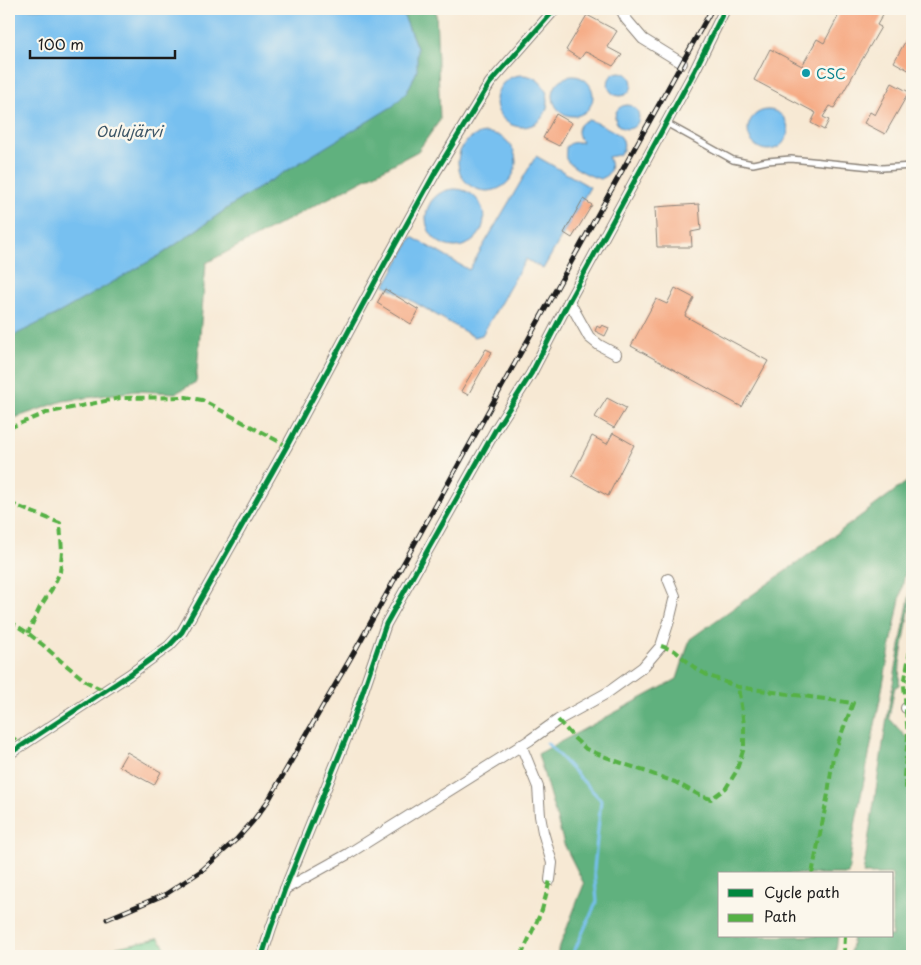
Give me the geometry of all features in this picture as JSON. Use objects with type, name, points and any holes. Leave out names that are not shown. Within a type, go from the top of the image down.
[{"type":"street","points":[[9,754],[128,675],[169,646],[182,632],[440,165],[490,83],[555,9]]},
{"type":"street","points":[[620,9],[626,20],[643,39],[682,63]]},
{"type":"street","points":[[262,956],[285,889],[351,726],[386,624],[496,429],[531,374],[694,72],[725,9]]},
{"type":"street","points":[[569,301],[590,337],[599,345],[616,354]]},
{"type":"street","points":[[285,889],[348,854],[522,745],[558,720],[607,693],[643,668],[661,646],[669,621],[676,596],[668,579]]},
{"type":"street","points":[[522,745],[538,787],[540,816],[552,863],[550,880]]},
{"type":"lane","points":[[666,123],[733,160],[753,164],[791,158],[882,168],[912,166]]},
{"type":"green space","points":[[401,9],[436,9],[440,120],[418,151],[206,263],[196,382],[176,393],[137,391],[63,401],[9,420],[9,338],[162,254],[242,198],[417,48]]},
{"type":"green space","points":[[912,478],[912,538],[854,831],[848,872],[718,872],[718,938],[838,938],[836,956],[556,956],[584,884],[564,844],[538,754],[677,679],[690,639]]},
{"type":"green space","points":[[912,582],[912,594],[900,663],[899,685],[895,687],[889,718],[906,737],[912,731],[912,956],[850,956],[853,938],[894,938],[894,872],[863,872],[889,705]]},
{"type":"green space","points":[[158,938],[171,956],[78,956]]},
{"type":"water","name":"Oulujärvi","points":[[9,9],[401,9],[417,48],[417,71],[407,92],[393,106],[242,198],[162,254],[55,315],[9,338]]},
{"type":"water","points":[[620,72],[625,73],[631,79],[631,89],[625,95],[620,96],[615,95],[609,89],[608,84],[609,79],[615,73]]},
{"type":"water","points":[[522,75],[532,77],[540,83],[546,91],[548,101],[546,111],[540,119],[532,125],[522,127],[512,125],[504,119],[498,111],[496,101],[498,91],[504,83],[512,77]]},
{"type":"water","points":[[577,76],[584,79],[590,85],[593,96],[592,104],[584,113],[577,116],[569,116],[562,113],[554,104],[553,92],[556,85],[565,77]]},
{"type":"water","points":[[627,105],[632,106],[638,112],[638,122],[632,128],[627,129],[622,128],[616,122],[615,117],[616,112],[622,106]]},
{"type":"water","points":[[764,110],[772,110],[779,113],[785,119],[788,130],[785,141],[779,147],[772,150],[764,150],[757,147],[751,141],[748,134],[748,126],[751,119],[757,113]]},
{"type":"water","points":[[588,120],[614,132],[622,138],[624,143],[620,154],[608,157],[610,170],[601,179],[576,168],[566,158],[566,147],[571,143],[582,142],[578,129],[581,124]]},
{"type":"water","points":[[481,133],[493,133],[508,141],[516,156],[516,168],[508,183],[493,191],[481,191],[466,183],[458,168],[458,156],[466,141]]},
{"type":"water","points":[[536,156],[590,187],[543,269],[526,259],[482,335],[474,337],[385,285],[412,237],[469,270]]},
{"type":"water","points":[[449,189],[461,189],[476,197],[484,212],[484,224],[476,239],[461,247],[449,247],[434,239],[426,224],[426,212],[434,197]]},
{"type":"building","name":"CSC","points":[[842,9],[886,9],[877,25],[881,27],[834,108],[830,106],[823,117],[829,120],[824,130],[811,123],[816,113],[754,80],[770,49],[802,66],[817,39],[824,43]]},
{"type":"building","points":[[587,15],[617,31],[607,47],[622,55],[613,66],[588,53],[585,52],[580,59],[566,50]]},
{"type":"building","points":[[912,29],[912,72],[894,62]]},
{"type":"building","points":[[892,83],[909,92],[885,134],[864,123],[870,112],[875,115]]},
{"type":"building","points":[[556,114],[572,123],[559,146],[543,138]]},
{"type":"building","points":[[583,199],[592,205],[572,238],[564,233]]},
{"type":"building","points":[[699,204],[701,230],[691,232],[692,247],[657,247],[655,207]]},
{"type":"building","points":[[675,288],[694,298],[685,316],[768,361],[742,407],[631,346],[656,299],[667,304]]},
{"type":"building","points":[[385,289],[419,310],[411,324],[377,303]]},
{"type":"building","points":[[602,325],[609,328],[605,336],[595,331],[597,326],[600,328]]},
{"type":"building","points":[[486,349],[492,352],[468,395],[461,391]]},
{"type":"building","points":[[607,398],[626,408],[614,428],[595,417]]},
{"type":"building","points":[[613,433],[634,445],[608,496],[572,476],[592,436],[607,444]]},
{"type":"building","points":[[127,752],[161,772],[154,785],[119,766]]},
{"type":"waterway","points":[[547,743],[601,800],[594,869],[597,901],[572,956]]},
{"type":"railway","points":[[107,919],[166,894],[201,871],[237,839],[268,801],[357,647],[712,9]]},
{"type":"marked path","points":[[9,428],[46,413],[120,398],[186,397],[202,400],[287,446]]},
{"type":"marked path","points":[[9,503],[60,523],[62,552],[60,572],[28,633]]},
{"type":"marked path","points":[[9,621],[28,633],[87,682],[105,691]]},
{"type":"marked path","points":[[912,638],[904,685],[908,737],[904,777],[907,791],[912,800]]},
{"type":"marked path","points":[[661,646],[675,651],[695,668],[707,675],[738,687],[853,703],[833,756],[828,794],[812,872]]},
{"type":"marked path","points":[[558,720],[586,749],[675,782],[701,796],[711,799],[726,788],[736,772],[744,748],[744,724],[738,687]]},
{"type":"marked path","points":[[9,736],[23,744]]},
{"type":"marked path","points":[[521,956],[542,910],[550,880]]},
{"type":"marked path","points":[[844,956],[845,938]]},
{"type":"cycle path","points":[[9,754],[129,675],[169,646],[182,632],[287,446],[435,173],[490,83],[555,9]]},
{"type":"cycle path","points":[[262,956],[285,889],[351,726],[386,624],[496,429],[531,374],[694,72],[725,9]]},
{"type":"place","name":"CSC","points":[[806,73]]}]
